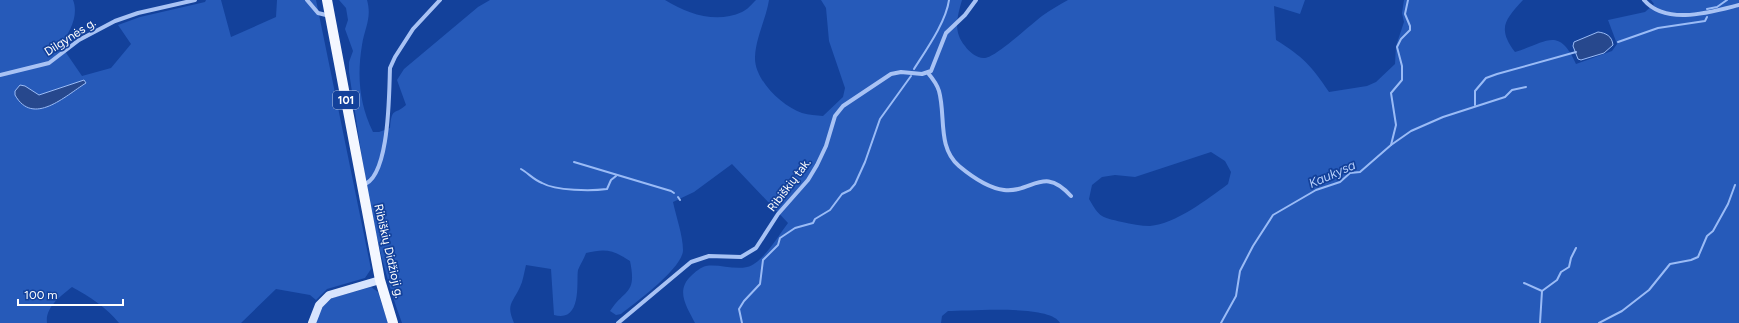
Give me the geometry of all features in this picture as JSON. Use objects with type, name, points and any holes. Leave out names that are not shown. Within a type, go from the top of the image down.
[{"type":"main road","name":"101","points":[[327,0],[362,185]]},
{"type":"main road","name":"Ribiškių Didžioji g.","points":[[362,185],[380,280],[393,323]]},
{"type":"street","name":"Dilgynės g.","points":[[0,75],[49,63],[79,40],[115,21],[138,13],[195,0]]},
{"type":"street","points":[[307,0],[318,13],[324,16],[330,16]]},
{"type":"street","points":[[362,185],[367,184],[373,178],[384,150],[390,68],[413,29],[440,0]]},
{"type":"street","points":[[976,0],[965,15],[946,33],[933,68],[928,73],[935,82],[939,91],[946,146],[952,158],[960,166],[978,179],[996,188],[1006,190],[1043,181],[1059,184],[1071,196]]},
{"type":"street","points":[[1644,0],[1653,9],[1672,14],[1695,14],[1739,5]]},
{"type":"street","name":"Ribiškių tak.","points":[[618,323],[691,262],[709,256],[734,258],[741,257],[756,248],[778,214],[808,180],[826,146],[835,116],[843,106],[890,74],[901,72],[928,73]]},
{"type":"street","points":[[312,323],[319,305],[329,295],[380,280]]},
{"type":"shaded area","points":[[0,0],[73,0],[75,6],[74,18],[67,35],[60,44],[82,76],[111,68],[131,44],[118,25],[140,17],[205,2],[206,0],[221,0],[231,37],[276,17],[277,0],[316,0],[371,269],[365,278],[327,289],[316,300],[310,295],[276,289],[241,323],[119,323],[109,312],[72,287],[51,307],[47,317],[47,323],[0,323]]},
{"type":"shaded area","points":[[339,0],[367,0],[369,12],[360,56],[360,89],[368,121],[373,132],[379,132],[390,128],[394,112],[406,105],[397,80],[404,69],[478,7],[490,0],[665,0],[702,16],[722,17],[732,16],[744,11],[756,0],[769,0],[759,35],[755,57],[759,74],[770,91],[786,104],[802,113],[823,116],[843,97],[845,88],[829,41],[826,8],[821,0],[962,0],[957,24],[957,30],[961,41],[974,55],[985,58],[997,52],[1042,16],[1068,0],[1305,0],[1300,14],[1274,6],[1276,40],[1306,62],[1329,92],[1367,86],[1376,82],[1395,64],[1396,46],[1404,22],[1402,13],[1404,0],[1523,0],[1508,19],[1505,30],[1509,44],[1515,52],[1544,41],[1558,41],[1570,52],[1576,64],[1612,51],[1617,44],[1608,20],[1645,12],[1654,4],[1651,0],[1739,0],[1739,323],[1060,323],[1053,317],[1042,313],[990,310],[948,311],[942,316],[941,323],[695,323],[686,305],[683,293],[686,282],[691,276],[696,271],[706,266],[742,268],[753,264],[764,255],[788,223],[732,164],[694,192],[673,202],[682,239],[683,250],[681,257],[675,266],[657,285],[621,314],[616,315],[610,311],[631,286],[632,272],[630,261],[619,254],[604,250],[586,253],[578,270],[577,291],[574,307],[570,313],[563,316],[554,315],[551,269],[526,265],[523,280],[510,308],[514,323],[402,323],[383,262],[369,199],[349,72],[349,62],[353,51],[345,29],[348,20],[346,8]],"holes":[[[1211,152],[1225,161],[1231,172],[1228,184],[1191,210],[1170,221],[1160,224],[1150,226],[1140,225],[1105,218],[1096,210],[1089,199],[1092,185],[1102,177],[1115,175],[1135,177]]]},
{"type":"shaded area","points":[[1598,32],[1604,33],[1608,36],[1613,45],[1604,53],[1581,60],[1578,59],[1573,46],[1574,42]]},
{"type":"shaded area","points":[[84,80],[86,83],[69,95],[49,106],[40,109],[31,108],[22,104],[15,95],[15,91],[20,85],[25,86],[39,95]]},
{"type":"shaded area","points":[[371,287],[378,292],[388,323],[315,323],[323,306],[332,298]]},
{"type":"waterway","points":[[914,69],[930,45],[940,26],[949,0]]},
{"type":"waterway","points":[[1391,145],[1396,125],[1391,93],[1402,80],[1402,66],[1397,47],[1401,39],[1410,30],[1405,14],[1408,0]]},
{"type":"waterway","points":[[1707,9],[1717,7],[1727,0]]},
{"type":"waterway","points":[[1618,42],[1658,28],[1705,21],[1707,17]]},
{"type":"waterway","points":[[1475,105],[1475,91],[1486,78],[1576,52]]},
{"type":"waterway","points":[[742,323],[739,309],[744,301],[760,284],[763,260],[778,245],[780,238],[795,228],[813,223],[815,219],[830,210],[842,194],[850,190],[855,184],[865,162],[880,119],[911,76]]},
{"type":"waterway","name":"Kaukysa","points":[[1221,323],[1236,296],[1240,271],[1253,246],[1273,215],[1316,190],[1340,182],[1350,173],[1360,172],[1391,145],[1411,131],[1443,117],[1505,97],[1512,90],[1526,87]]},
{"type":"waterway","points":[[574,162],[674,193]]},
{"type":"waterway","points":[[521,169],[536,180],[548,186],[574,190],[607,189],[611,180],[616,176]]},
{"type":"waterway","points":[[1599,323],[1622,311],[1649,290],[1670,264],[1691,260],[1698,257],[1707,236],[1713,231],[1728,204],[1735,185]]},
{"type":"waterway","points":[[1540,323],[1542,291],[1557,280],[1561,272],[1569,267],[1571,258],[1576,248]]},
{"type":"waterway","points":[[1524,283],[1542,291]]}]
